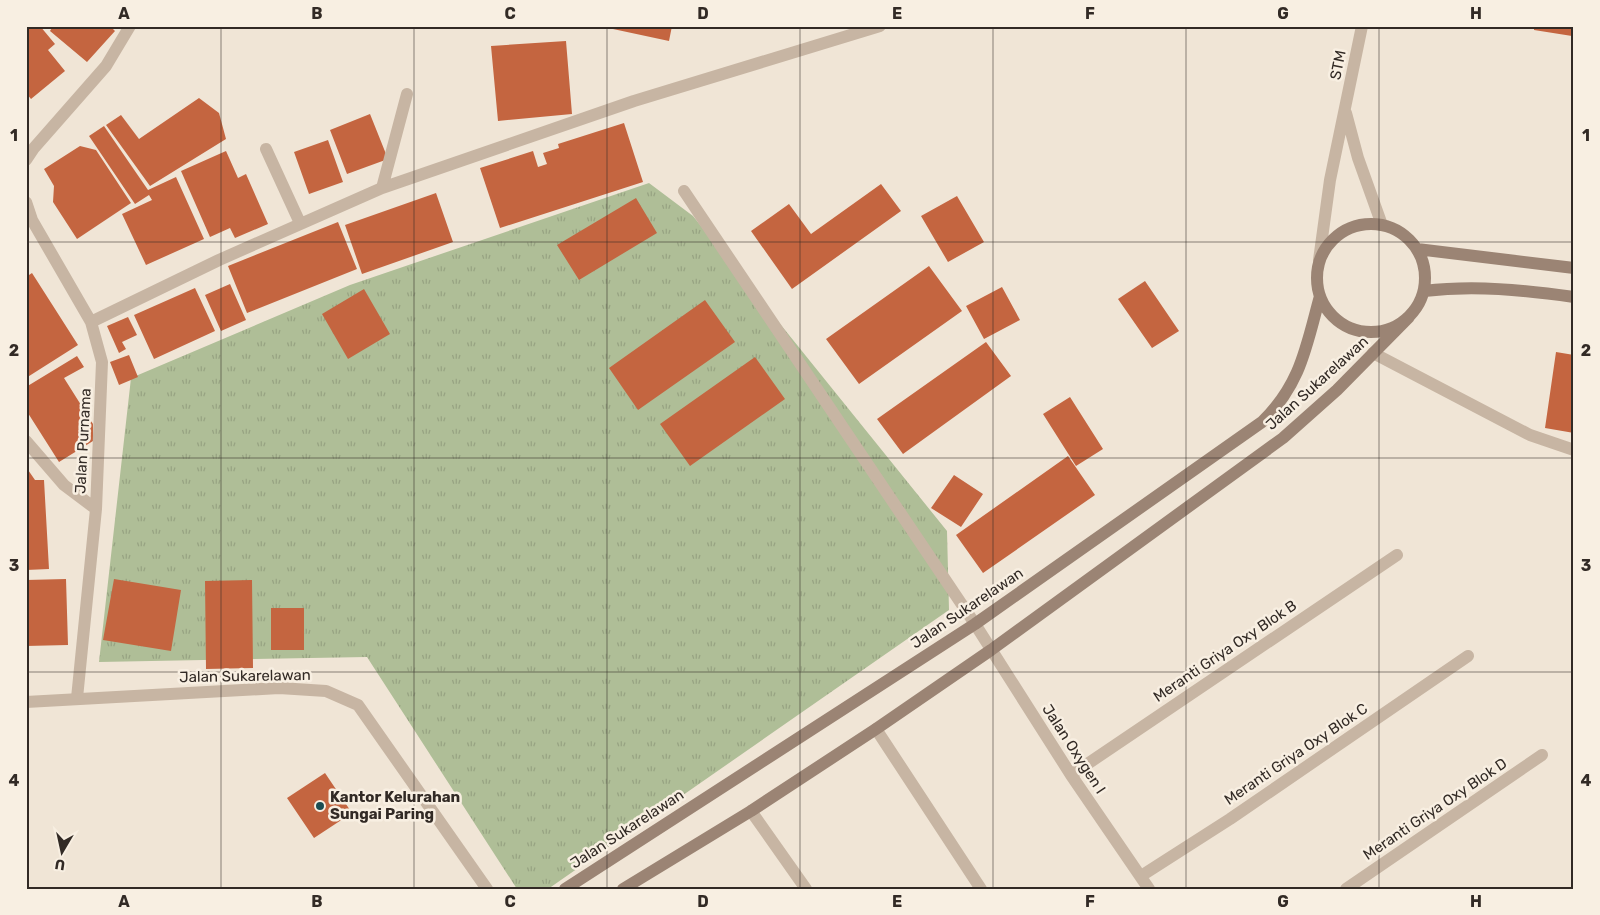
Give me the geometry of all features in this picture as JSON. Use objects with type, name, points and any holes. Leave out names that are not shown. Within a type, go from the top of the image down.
[{"type":"main road","points":[[1363,224],[1382,225],[1400,232],[1417,249],[1423,262],[1426,276],[1424,291],[1418,305],[1410,316],[1395,327],[1377,332],[1359,331],[1342,324],[1328,312],[1320,296],[1317,272],[1319,260],[1329,243],[1344,230],[1363,224]]},
{"type":"main road","points":[[1417,249],[1574,268]]},
{"type":"main road","points":[[1424,291],[1457,287],[1492,288],[1574,297]]},
{"type":"main road","name":"Jalan Sukarelawan","points":[[564,889],[975,624],[1262,422],[1278,406],[1291,387],[1301,363],[1320,296]]},
{"type":"main road","name":"Jalan Sukarelawan","points":[[623,889],[751,811],[876,729],[991,650],[1283,438],[1326,401],[1410,316]]},
{"type":"street","points":[[26,160],[34,148],[106,66],[130,26]]},
{"type":"street","points":[[91,322],[300,223],[382,188],[838,32],[880,26]]},
{"type":"street","name":"STM","points":[[1319,260],[1330,180],[1362,26]]},
{"type":"street","points":[[382,188],[407,94]]},
{"type":"street","points":[[1346,110],[1358,158],[1382,225]]},
{"type":"street","points":[[266,149],[300,223]]},
{"type":"street","name":"Jalan Oxygen I","points":[[684,191],[975,624],[1071,774],[1149,889]]},
{"type":"street","name":"Jalan Purnama","points":[[26,202],[32,220],[91,322],[102,362],[96,509],[76,698]]},
{"type":"street","points":[[1373,353],[1530,435],[1574,450]]},
{"type":"street","points":[[26,441],[64,485],[96,509]]},
{"type":"street","name":"Meranti Griya Oxy Blok B","points":[[1071,774],[1397,555]]},
{"type":"street","name":"Meranti Griya Oxy Blok C","points":[[1140,876],[1238,813],[1468,656]]},
{"type":"street","name":"Jalan Sukarelawan","points":[[26,702],[280,688],[326,691],[358,706],[487,889]]},
{"type":"street","points":[[876,729],[981,889]]},
{"type":"street","name":"Meranti Griya Oxy Blok D","points":[[1346,889],[1542,755]]},
{"type":"street","points":[[751,811],[806,889]]},
{"type":"green space","points":[[649,183],[693,216],[947,531],[949,610],[548,889],[517,889],[367,657],[99,662],[131,378],[350,285]]},
{"type":"building","points":[[26,26],[40,26],[55,44],[48,50],[65,71],[31,99],[26,93]]},
{"type":"building","points":[[53,26],[110,26],[115,31],[87,62],[50,31]]},
{"type":"building","points":[[599,26],[672,26],[669,41]]},
{"type":"building","points":[[1534,26],[1573,26],[1572,36],[1534,30]]},
{"type":"building","points":[[566,41],[572,114],[498,121],[491,46]]},
{"type":"building","points":[[199,98],[219,113],[226,139],[150,186],[106,125],[121,115],[139,139]]},
{"type":"building","points":[[370,114],[388,159],[347,174],[330,130]]},
{"type":"building","points":[[624,123],[643,182],[500,228],[480,168],[533,151],[538,167],[547,164],[543,153],[559,148],[558,144]]},
{"type":"building","points":[[104,126],[148,190],[176,177],[204,239],[146,265],[122,214],[152,200],[149,195],[135,204],[89,136]]},
{"type":"building","points":[[328,140],[343,182],[309,194],[294,152]]},
{"type":"building","points":[[80,146],[96,150],[131,203],[77,239],[53,202],[54,186],[44,169]]},
{"type":"building","points":[[226,151],[238,178],[246,174],[268,224],[235,238],[230,228],[210,237],[181,171]]},
{"type":"building","points":[[881,184],[901,211],[792,289],[751,231],[789,204],[811,234]]},
{"type":"building","points":[[436,193],[453,242],[362,274],[345,225]]},
{"type":"building","points":[[957,196],[984,242],[948,262],[921,216]]},
{"type":"building","points":[[636,198],[657,233],[579,280],[557,245]]},
{"type":"building","points":[[338,222],[357,269],[247,313],[228,266]]},
{"type":"building","points":[[929,266],[962,311],[859,384],[826,339]]},
{"type":"building","points":[[32,273],[78,345],[26,378],[26,277]]},
{"type":"building","points":[[1145,281],[1179,331],[1152,348],[1118,299]]},
{"type":"building","points":[[230,284],[246,320],[221,331],[205,295]]},
{"type":"building","points":[[1002,287],[1020,320],[984,339],[966,306]]},
{"type":"building","points":[[195,288],[215,331],[154,359],[134,315]]},
{"type":"building","points":[[364,289],[390,334],[348,359],[322,314]]},
{"type":"building","points":[[705,300],[735,342],[638,410],[609,368]]},
{"type":"building","points":[[128,317],[137,335],[122,342],[126,349],[119,353],[107,326]]},
{"type":"building","points":[[986,342],[1011,376],[903,454],[877,419]]},
{"type":"building","points":[[1556,352],[1574,355],[1574,433],[1545,428]]},
{"type":"building","points":[[129,355],[138,377],[119,385],[110,362]]},
{"type":"building","points":[[77,356],[84,367],[64,378],[93,424],[93,441],[59,462],[26,410],[26,387]]},
{"type":"building","points":[[755,357],[785,399],[690,466],[660,424]]},
{"type":"building","points":[[1070,397],[1103,449],[1076,466],[1043,414]]},
{"type":"building","points":[[1068,456],[1095,495],[983,573],[956,535]]},
{"type":"building","points":[[26,467],[35,480],[44,480],[49,569],[26,570]]},
{"type":"building","points":[[954,475],[983,494],[961,527],[931,508]]},
{"type":"building","points":[[66,579],[68,645],[26,646],[26,580]]},
{"type":"building","points":[[114,579],[181,590],[171,651],[103,640]]},
{"type":"building","points":[[252,580],[253,668],[206,669],[205,581]]},
{"type":"building","points":[[271,608],[304,608],[304,650],[271,650]]},
{"type":"building","name":"Kantor Kelurahan Sungai Paring","points":[[325,773],[352,813],[314,838],[287,798]]},
{"type":"place","name":"Kantor Kelurahan Sungai Paring","points":[[320,806]]}]
